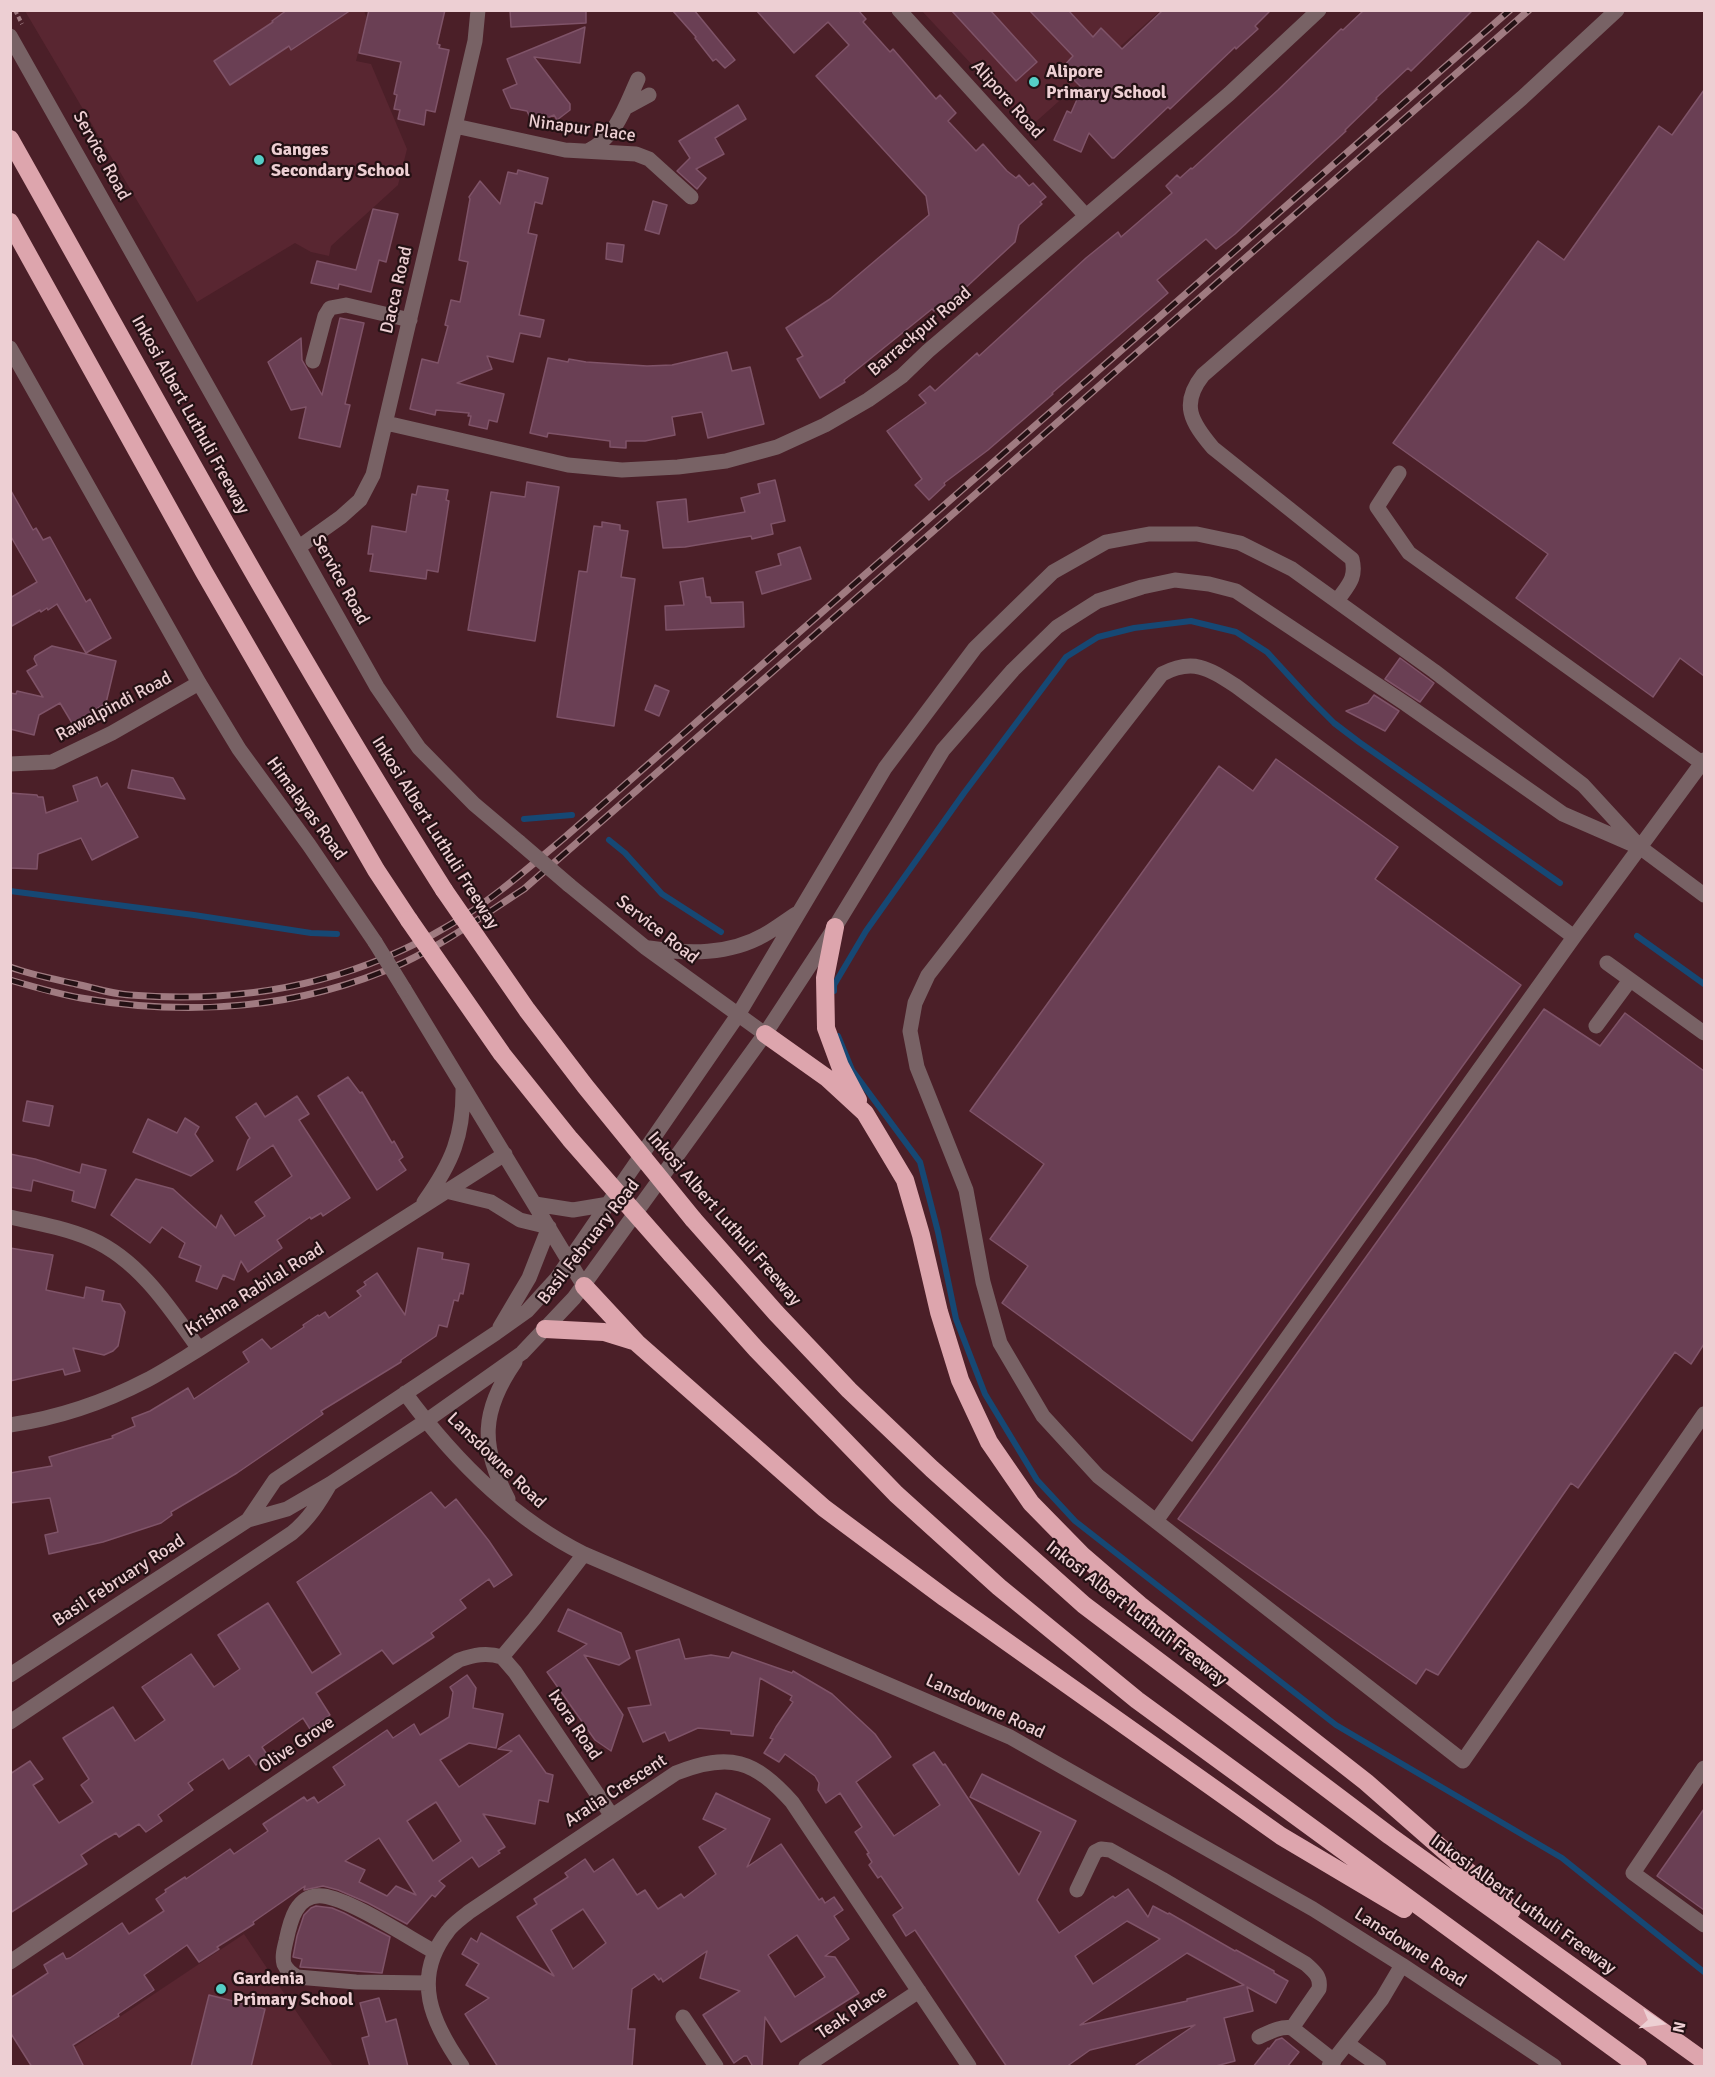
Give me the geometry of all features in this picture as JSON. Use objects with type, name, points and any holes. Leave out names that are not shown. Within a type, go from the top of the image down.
[{"type":"highway","name":"Inkosi Albert Luthuli Freeway","points":[[10,139],[283,623],[390,805],[444,890],[540,1027],[693,1219],[776,1313],[849,1390],[932,1469],[1084,1605],[1390,1836],[1704,2061]]},
{"type":"highway","points":[[10,224],[204,572],[376,870],[502,1054],[570,1139],[671,1254],[756,1349],[896,1494],[999,1587],[1137,1700],[1638,2067]]},
{"type":"highway","points":[[835,927],[825,978],[826,1028],[840,1066],[905,1180],[939,1312],[960,1380],[989,1442],[1031,1503],[1082,1555],[1140,1605],[1366,1782],[1589,1978]]},
{"type":"highway","points":[[765,1034],[827,1078],[865,1113]]},
{"type":"highway","points":[[584,1286],[637,1343],[824,1508],[945,1598],[1281,1836],[1494,1962]]},
{"type":"highway","points":[[545,1329],[604,1332],[637,1343]]},
{"type":"street","name":"Dacca Road","points":[[299,547],[360,500],[374,475],[475,41],[478,10]]},
{"type":"street","name":"Alipore Road","points":[[899,10],[1086,216]]},
{"type":"street","name":"Barrackpur Road","points":[[386,423],[568,465],[622,470],[678,467],[726,461],[777,447],[825,425],[868,400],[902,376],[928,351],[1229,94],[1319,10]]},
{"type":"street","points":[[1337,601],[1352,579],[1354,570],[1352,560],[1213,448],[1191,419],[1190,404],[1194,387],[1203,375],[1522,98],[1617,10]]},
{"type":"street","name":"Service Road","points":[[10,36],[377,687],[419,748],[474,804],[569,885],[646,948],[765,1034]]},
{"type":"street","points":[[588,151],[598,146],[611,133],[638,79]]},
{"type":"street","points":[[625,108],[649,95]]},
{"type":"street","name":"Ninapur Place","points":[[455,126],[565,150],[636,154],[649,159],[691,197]]},
{"type":"street","points":[[313,361],[325,316],[330,308],[346,305],[410,320]]},
{"type":"street","name":"Himalayas Road","points":[[10,348],[199,683],[239,749],[309,845],[375,942],[584,1286]]},
{"type":"street","points":[[1156,1521],[1574,937],[1703,762],[1409,553],[1377,507],[1399,473]]},
{"type":"street","name":"Basil February Road","points":[[248,1520],[275,1480],[527,1311],[556,1278],[738,1015],[885,768],[975,648],[1053,572],[1106,542],[1149,534],[1197,534],[1240,543],[1292,569],[1434,671],[1583,785],[1641,848]]},
{"type":"street","name":"Basil February Road","points":[[10,1675],[248,1520],[287,1509],[330,1484],[426,1421],[522,1353],[584,1286],[765,1034],[835,927],[943,750],[1013,670],[1057,627],[1098,601],[1142,586],[1175,580],[1209,584],[1236,591],[1407,704],[1563,814],[1641,848]]},
{"type":"street","points":[[1574,937],[1236,686],[1210,669],[1191,665],[1174,667],[1162,674],[928,975],[915,1003],[910,1031],[916,1067],[966,1190],[983,1282],[999,1343],[1043,1416],[1098,1476],[1463,1761],[1704,1414]]},
{"type":"street","name":"Rawalpindi Road","points":[[10,764],[52,762],[112,733],[199,683]]},
{"type":"street","points":[[1641,848],[1704,896]]},
{"type":"street","points":[[646,948],[681,953],[716,950],[763,936],[799,912]]},
{"type":"street","points":[[1607,963],[1704,1033]]},
{"type":"street","points":[[1596,1026],[1630,980]]},
{"type":"street","points":[[420,1208],[455,1150],[460,1128],[463,1086]]},
{"type":"street","name":"Krishna Rabilal Road","points":[[10,1425],[55,1416],[104,1400],[147,1380],[505,1154]]},
{"type":"street","points":[[446,1191],[491,1202],[520,1220],[549,1227],[529,1278],[496,1333]]},
{"type":"street","points":[[535,1204],[573,1210],[609,1204]]},
{"type":"street","points":[[10,1217],[54,1227],[91,1239],[121,1256],[146,1280],[199,1349]]},
{"type":"street","points":[[514,1509],[499,1482],[488,1434],[489,1416],[494,1399],[502,1382],[522,1353]]},
{"type":"street","name":"Lansdowne Road","points":[[405,1393],[426,1421],[467,1465],[514,1509],[555,1539],[584,1554],[1010,1737],[1313,1909],[1402,1965],[1554,2067]]},
{"type":"street","points":[[10,1722],[292,1533],[316,1508],[330,1484]]},
{"type":"street","points":[[501,1657],[534,1619],[584,1554]]},
{"type":"street","name":"Olive Grove","points":[[10,1962],[459,1660],[477,1654],[492,1654],[501,1657]]},
{"type":"street","name":"Ixora Road","points":[[501,1657],[515,1671],[612,1816]]},
{"type":"street","name":"Aralia Crescent","points":[[462,2067],[442,2038],[428,1993],[429,1972],[435,1952],[448,1930],[469,1912],[676,1773],[701,1763],[726,1761],[749,1766],[775,1783],[792,1802],[969,2067]]},
{"type":"street","points":[[1704,1768],[1633,1873],[1704,1925]]},
{"type":"street","points":[[1077,1890],[1095,1852],[1101,1849],[1110,1850],[1306,1964],[1317,1973],[1320,1982],[1319,1989],[1292,2028]]},
{"type":"street","points":[[429,1983],[356,1982],[297,1977],[289,1972],[283,1955],[293,1912],[299,1904],[310,1898],[321,1896],[335,1899],[355,1908],[435,1952]]},
{"type":"street","points":[[1260,2037],[1276,2029],[1292,2028],[1332,2064],[1382,1999],[1402,1965]]},
{"type":"street","name":"Teak Place","points":[[806,2067],[919,1991]]},
{"type":"street","points":[[682,2017],[716,2067]]},
{"type":"street","points":[[1348,2044],[1379,2067]]},
{"type":"shaded area","name":"Ganges Secondary School","points":[[25,11],[364,11],[367,18],[356,61],[371,64],[407,149],[398,185],[331,246],[329,256],[311,252],[295,243],[197,302]]},
{"type":"shaded area","name":"Alipore Primary School","points":[[922,11],[1160,11],[1030,127]]},
{"type":"shaded area","name":"Gardenia Primary School","points":[[244,1934],[333,2066],[46,2066]]},
{"type":"building","points":[[287,10],[351,10],[291,50],[289,46],[230,85],[214,61],[273,22]]},
{"type":"building","points":[[369,10],[445,10],[437,44],[440,45],[439,48],[449,50],[435,112],[426,110],[424,125],[398,119],[400,110],[394,109],[397,95],[394,94],[401,62],[359,53]]},
{"type":"building","points":[[510,10],[586,10],[586,23],[511,27]]},
{"type":"building","points":[[672,10],[694,10],[735,60],[725,68],[716,59],[713,61]]},
{"type":"building","points":[[756,10],[858,10],[866,19],[863,22],[890,52],[893,49],[936,99],[940,95],[956,113],[948,121],[976,151],[983,144],[1007,171],[1016,178],[1019,175],[1029,186],[1033,183],[1046,197],[1040,202],[1042,204],[1019,225],[1015,242],[948,304],[946,301],[934,311],[932,309],[844,380],[845,382],[820,398],[797,359],[803,356],[786,328],[830,299],[929,215],[926,196],[816,76],[849,45],[828,22],[794,53]]},
{"type":"building","points":[[951,10],[990,10],[1037,62],[1016,81]]},
{"type":"building","points":[[1029,10],[1068,10],[1093,37],[1101,28],[1122,49],[1163,10],[1271,10],[1255,26],[1258,29],[1112,158],[1089,133],[1081,152],[1054,140],[1067,111],[1071,113],[1082,88],[1062,68],[1073,56]]},
{"type":"building","points":[[1364,10],[1473,10],[1411,71],[1408,68],[1376,98],[1346,131],[1235,234],[1216,249],[1206,239],[1157,280],[1168,293],[988,450],[944,483],[945,485],[929,500],[915,485],[922,479],[887,431],[926,403],[919,395],[930,386],[935,391],[977,353],[979,356],[1086,258],[1118,232],[1121,237],[1172,193],[1166,186],[1177,175],[1180,178],[1192,169]]},
{"type":"building","points":[[585,27],[580,63],[534,57],[570,104],[570,110],[557,120],[554,115],[533,124],[527,111],[511,108],[503,90],[517,84],[507,59]]},
{"type":"building","points":[[1704,90],[1704,676],[1680,658],[1653,697],[1516,598],[1548,554],[1393,443],[1538,241],[1564,260],[1659,126],[1672,135]]},
{"type":"building","points":[[738,105],[746,119],[715,138],[724,154],[696,169],[706,178],[697,189],[677,171],[690,158],[679,141]]},
{"type":"building","points":[[518,170],[548,178],[542,204],[535,202],[528,233],[537,235],[519,315],[544,320],[540,337],[520,333],[513,362],[487,356],[492,369],[457,383],[504,394],[497,422],[489,420],[487,429],[469,425],[471,416],[468,416],[469,413],[436,410],[435,415],[410,409],[422,359],[438,363],[448,326],[445,325],[451,300],[460,302],[468,262],[459,260],[469,197],[480,181],[500,204],[508,172],[517,174]]},
{"type":"building","points":[[653,201],[667,205],[659,234],[645,230]]},
{"type":"building","points":[[373,209],[398,214],[386,262],[379,260],[371,292],[339,284],[338,289],[311,283],[317,261],[356,270]]},
{"type":"building","points":[[607,243],[624,245],[622,262],[606,259]]},
{"type":"building","points":[[340,318],[364,323],[345,404],[350,405],[340,447],[299,438],[306,407],[291,410],[268,362],[301,338],[302,360],[322,395]]},
{"type":"building","points":[[727,352],[732,371],[750,367],[764,424],[708,438],[702,412],[672,417],[675,435],[645,441],[626,441],[626,448],[610,447],[610,441],[548,433],[547,437],[530,433],[548,358],[568,362],[569,359],[647,366],[672,365]]},
{"type":"building","points":[[775,480],[785,521],[771,524],[773,534],[752,539],[751,536],[685,547],[663,548],[657,502],[686,499],[688,522],[745,512],[741,498],[760,493],[758,484]]},
{"type":"building","points":[[527,482],[559,487],[535,641],[468,630],[491,492],[525,497]]},
{"type":"building","points":[[418,486],[448,490],[446,500],[449,501],[438,572],[427,570],[426,579],[370,571],[373,554],[368,554],[372,526],[406,532],[412,494],[416,495]]},
{"type":"building","points":[[10,489],[33,530],[36,528],[43,540],[50,537],[86,602],[90,599],[111,638],[86,653],[57,604],[48,610],[47,608],[41,612],[40,610],[10,627],[10,598],[37,582],[10,535]]},
{"type":"building","points":[[602,522],[620,525],[620,530],[628,531],[621,577],[635,579],[614,726],[557,717],[579,571],[587,572],[594,526],[602,527]]},
{"type":"building","points":[[800,547],[811,579],[762,594],[756,572],[781,565],[778,554]]},
{"type":"building","points":[[703,578],[706,597],[710,597],[711,603],[743,602],[744,627],[666,630],[665,606],[684,605],[680,582]]},
{"type":"building","points":[[52,646],[116,661],[106,703],[95,710],[100,720],[78,733],[60,703],[39,715],[34,735],[10,729],[10,693],[16,694],[17,691],[43,697],[27,671],[37,665],[35,656]]},
{"type":"building","points":[[1400,658],[1434,683],[1420,702],[1385,679]]},
{"type":"building","points":[[655,685],[669,691],[659,716],[645,710]]},
{"type":"building","points":[[1374,695],[1399,711],[1385,731],[1346,711],[1368,703]]},
{"type":"building","points":[[1276,759],[1398,847],[1375,879],[1521,985],[1192,1441],[1002,1303],[1028,1266],[990,1239],[1044,1164],[970,1111],[1219,766],[1253,791]]},
{"type":"building","points":[[132,770],[173,778],[185,799],[128,788]]},
{"type":"building","points":[[97,777],[101,787],[107,783],[138,837],[92,860],[81,838],[38,854],[37,869],[10,868],[10,793],[43,797],[46,813],[78,801],[73,786]]},
{"type":"building","points":[[1544,1009],[1600,1046],[1625,1013],[1704,1071],[1704,1344],[1691,1364],[1675,1352],[1578,1488],[1571,1483],[1438,1675],[1426,1669],[1416,1684],[1178,1519]]},
{"type":"building","points":[[348,1077],[360,1093],[362,1092],[392,1143],[394,1141],[403,1157],[399,1160],[406,1170],[377,1190],[318,1096]]},
{"type":"building","points":[[297,1096],[309,1114],[299,1120],[350,1198],[323,1216],[321,1213],[311,1219],[310,1217],[277,1240],[282,1248],[248,1272],[241,1261],[234,1280],[223,1275],[217,1289],[196,1281],[201,1266],[179,1257],[185,1243],[162,1227],[150,1243],[111,1215],[136,1179],[173,1189],[216,1228],[221,1215],[235,1236],[265,1216],[255,1202],[292,1176],[273,1145],[237,1170],[250,1138],[236,1117],[256,1103],[265,1117]]},
{"type":"building","points":[[27,1101],[53,1106],[49,1126],[23,1121]]},
{"type":"building","points":[[185,1118],[199,1127],[195,1134],[213,1161],[191,1176],[133,1152],[148,1119],[177,1133]]},
{"type":"building","points":[[10,1154],[80,1173],[82,1164],[106,1170],[95,1208],[72,1201],[74,1191],[33,1180],[31,1191],[10,1187]]},
{"type":"building","points":[[10,1248],[53,1255],[46,1290],[84,1298],[86,1287],[104,1291],[102,1301],[120,1304],[125,1312],[118,1346],[104,1355],[73,1348],[80,1371],[65,1375],[63,1369],[10,1381]]},
{"type":"building","points":[[418,1248],[443,1253],[442,1259],[469,1264],[463,1294],[460,1293],[458,1301],[454,1300],[447,1327],[439,1325],[436,1336],[401,1362],[321,1411],[323,1414],[237,1473],[171,1512],[172,1515],[161,1523],[103,1542],[49,1554],[45,1535],[58,1532],[50,1498],[10,1503],[10,1473],[52,1466],[49,1457],[113,1438],[112,1436],[135,1426],[132,1418],[150,1411],[188,1388],[194,1399],[249,1362],[243,1352],[262,1339],[271,1349],[318,1315],[325,1312],[329,1318],[361,1296],[357,1291],[366,1285],[364,1282],[377,1273],[405,1315]]},
{"type":"building","points":[[431,1492],[445,1508],[456,1499],[512,1575],[494,1587],[489,1579],[460,1600],[466,1608],[431,1633],[434,1637],[393,1664],[382,1650],[316,1693],[330,1715],[310,1729],[303,1718],[262,1747],[268,1756],[256,1765],[249,1755],[229,1769],[223,1759],[188,1783],[193,1790],[158,1815],[162,1821],[146,1832],[139,1824],[119,1837],[116,1833],[104,1840],[81,1855],[87,1864],[10,1913],[10,1774],[30,1761],[43,1779],[33,1785],[59,1823],[93,1802],[81,1785],[89,1779],[63,1738],[113,1707],[135,1741],[165,1720],[142,1687],[191,1654],[214,1687],[240,1669],[218,1635],[268,1603],[312,1673],[341,1654],[297,1582]]},
{"type":"building","points":[[568,1609],[621,1633],[630,1658],[619,1665],[584,1655],[623,1715],[611,1751],[595,1740],[547,1672],[587,1644],[558,1631]]},
{"type":"building","points":[[679,1639],[685,1659],[711,1655],[729,1658],[732,1652],[792,1673],[793,1671],[832,1694],[875,1734],[891,1757],[856,1782],[894,1836],[940,1805],[913,1765],[934,1752],[943,1765],[945,1764],[1019,1875],[1041,1832],[970,1797],[982,1774],[1076,1821],[1037,1900],[1059,1933],[1113,1896],[1115,1898],[1128,1889],[1148,1917],[1153,1906],[1169,1913],[1288,1981],[1276,2003],[1247,1987],[1253,2011],[1224,2018],[1235,2061],[1212,2067],[1133,2067],[1195,2025],[1090,2050],[1066,2067],[1007,2067],[915,1930],[906,1936],[893,1915],[903,1908],[881,1876],[878,1878],[869,1865],[872,1862],[867,1854],[869,1853],[855,1832],[862,1827],[840,1793],[826,1803],[818,1790],[819,1783],[815,1776],[785,1754],[779,1762],[764,1753],[773,1739],[770,1738],[776,1727],[793,1702],[790,1700],[792,1696],[760,1678],[753,1736],[698,1728],[669,1741],[665,1732],[643,1742],[628,1708],[651,1705],[636,1651]],"holes":[[[1127,1921],[1160,1939],[1093,1984],[1075,1956]],[[1187,1953],[1244,1985],[1187,1999],[1187,2001],[1080,2025]]]},
{"type":"building","points":[[467,1675],[476,1688],[473,1708],[503,1714],[496,1748],[469,1743],[440,1760],[459,1787],[512,1751],[498,1749],[519,1735],[546,1773],[553,1775],[548,1802],[539,1800],[535,1824],[483,1814],[505,1847],[479,1867],[472,1857],[439,1881],[445,1886],[435,1897],[432,1895],[407,1924],[338,1890],[323,1886],[304,1890],[305,1886],[199,1962],[187,1945],[144,1975],[154,1990],[118,2014],[119,2016],[73,2045],[84,2067],[32,2067],[10,2032],[10,1998],[48,1973],[44,1965],[63,1953],[66,1959],[70,1958],[122,1923],[129,1934],[164,1911],[156,1899],[166,1892],[165,1890],[185,1877],[186,1879],[230,1849],[234,1854],[268,1831],[263,1824],[304,1797],[307,1801],[314,1797],[318,1803],[345,1785],[333,1767],[387,1730],[393,1738],[414,1724],[420,1735],[449,1717],[453,1692],[450,1687]],"holes":[[[436,1802],[461,1841],[433,1861],[407,1821]],[[379,1838],[407,1881],[416,1895],[396,1886],[387,1896],[359,1882],[365,1870],[345,1861]]]},
{"type":"building","points":[[716,1793],[770,1819],[747,1867],[781,1844],[819,1900],[822,1898],[825,1903],[834,1897],[843,1910],[834,1916],[849,1939],[825,1956],[835,1957],[859,1993],[781,2042],[765,2017],[762,2067],[753,2067],[747,2056],[734,2063],[703,2015],[740,1991],[700,1978],[707,1951],[663,1982],[654,1974],[632,1989],[628,2029],[635,2029],[632,2067],[498,2067],[465,2014],[489,1998],[466,1985],[479,1964],[462,1954],[471,1938],[477,1942],[481,1933],[554,1976],[517,1917],[537,1904],[534,1899],[568,1877],[565,1873],[585,1859],[594,1872],[613,1859],[637,1895],[645,1890],[658,1909],[681,1894],[684,1898],[716,1874],[699,1847],[726,1829],[703,1819]],"holes":[[[583,1909],[606,1943],[573,1969],[551,1930]],[[797,1935],[825,1977],[795,1997],[768,1955]]]},
{"type":"building","points":[[1704,1809],[1704,1910],[1657,1876]]},
{"type":"building","points":[[316,1906],[332,1908],[344,1913],[390,1937],[382,1973],[300,1967],[302,1959],[293,1957],[297,1936],[304,1915]]},
{"type":"building","points":[[209,1995],[265,2009],[251,2067],[191,2067]]},
{"type":"building","points":[[379,1998],[386,2022],[396,2019],[408,2067],[370,2067],[362,2038],[369,2036],[360,2003]]},
{"type":"building","points":[[1282,2038],[1299,2052],[1287,2067],[1253,2067],[1276,2040]]},
{"type":"waterway","points":[[834,991],[834,985],[866,931],[964,793],[1066,657],[1098,637],[1134,628],[1191,621],[1236,632],[1267,652],[1334,723],[1560,883]]},
{"type":"waterway","points":[[524,819],[572,815]]},
{"type":"waterway","points":[[609,840],[625,853],[662,894],[721,932]]},
{"type":"waterway","points":[[10,891],[311,933],[337,934]]},
{"type":"waterway","points":[[1637,936],[1704,984]]},
{"type":"waterway","points":[[838,1036],[852,1070],[920,1162],[938,1232],[956,1319],[985,1394],[1037,1480],[1075,1521],[1336,1725],[1562,1858],[1704,1972]]},
{"type":"railway","points":[[10,967],[43,977],[123,994],[172,997],[254,992],[295,986],[373,963],[411,946],[464,917],[508,885],[564,838],[1510,10]]},
{"type":"railway","points":[[10,980],[72,996],[122,1004],[163,1007],[245,1005],[325,991],[364,978],[403,963],[465,928],[524,889],[1529,10]]},
{"type":"place","name":"Alipore Primary School","points":[[1034,82]]},
{"type":"place","name":"Ganges Secondary School","points":[[259,160]]},
{"type":"place","name":"Gardenia Primary School","points":[[221,1989]]}]
